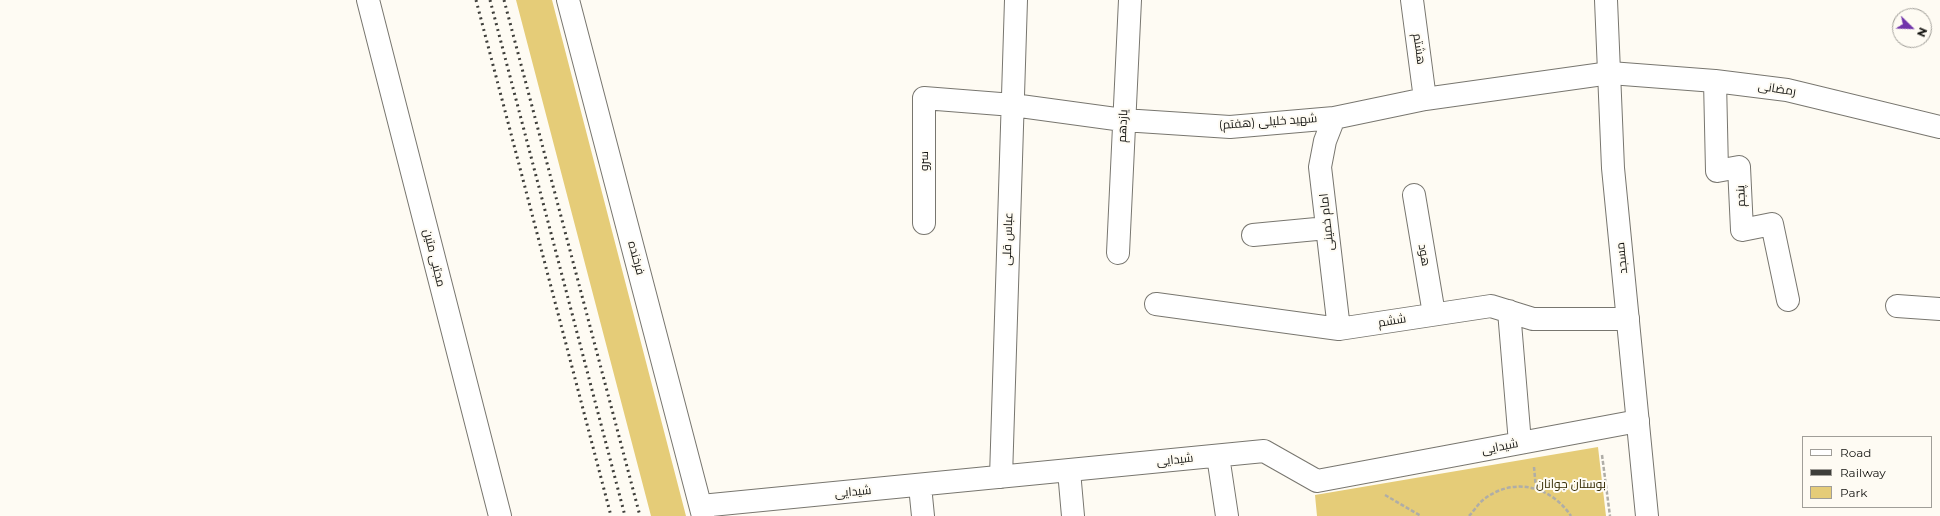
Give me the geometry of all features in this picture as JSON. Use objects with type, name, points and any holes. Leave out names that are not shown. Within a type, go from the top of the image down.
[{"type":"street","name":"مجتبی متین","points":[[368,0],[500,516]]},
{"type":"street","name":"فرخنده","points":[[568,0],[702,511]]},
{"type":"street","name":"عباس قلی","points":[[1001,477],[1016,0]]},
{"type":"street","name":"یازدهم","points":[[1118,253],[1123,120],[1130,0]]},
{"type":"street","name":"هشتم","points":[[1412,0],[1425,99]]},
{"type":"street","name":"مسجد","points":[[1606,0],[1613,168],[1647,516]]},
{"type":"street","name":"شهید خلیلی (هفتم)","points":[[924,98],[1012,105],[1123,120],[1230,127],[1334,118],[1425,99],[1610,73]]},
{"type":"street","name":"رمضانی","points":[[1610,73],[1715,81],[1787,90],[1940,127]]},
{"type":"street","name":"پنجم","points":[[1715,81],[1717,171],[1739,167],[1742,230],[1772,224],[1788,300]]},
{"type":"street","name":"سرو","points":[[924,98],[924,223]]},
{"type":"street","name":"امام خمینی","points":[[1334,118],[1325,141],[1320,167],[1339,329]]},
{"type":"street","name":"هود","points":[[1414,195],[1434,314]]},
{"type":"street","points":[[1252,235],[1328,228]]},
{"type":"street","name":"ششم","points":[[1156,304],[1339,329],[1491,306],[1533,319],[1628,319]]},
{"type":"street","points":[[1897,306],[1940,309]]},
{"type":"street","points":[[1509,312],[1527,451]]},
{"type":"street","name":"شیدایی","points":[[702,511],[1001,477],[1264,451],[1317,481],[1527,451],[1638,421]]},
{"type":"street","points":[[1218,456],[1227,516]]},
{"type":"street","points":[[1069,471],[1073,516]]},
{"type":"street","points":[[920,486],[923,516]]},
{"type":"path","points":[[1601,450],[1610,516]]},
{"type":"path","points":[[1527,451],[1536,489]]},
{"type":"path","points":[[1469,516],[1483,500],[1502,489],[1524,486],[1545,491],[1563,504],[1571,516]]},
{"type":"green space","points":[[516,0],[552,0],[686,516],[651,516]]},
{"type":"green space","name":"بوستان جوانان","points":[[1598,447],[1606,516],[1317,516],[1315,495]]},
{"type":"railway","points":[[476,0],[611,516]]},
{"type":"railway","points":[[490,0],[625,516]]},
{"type":"railway","points":[[504,0],[640,516]]}]
